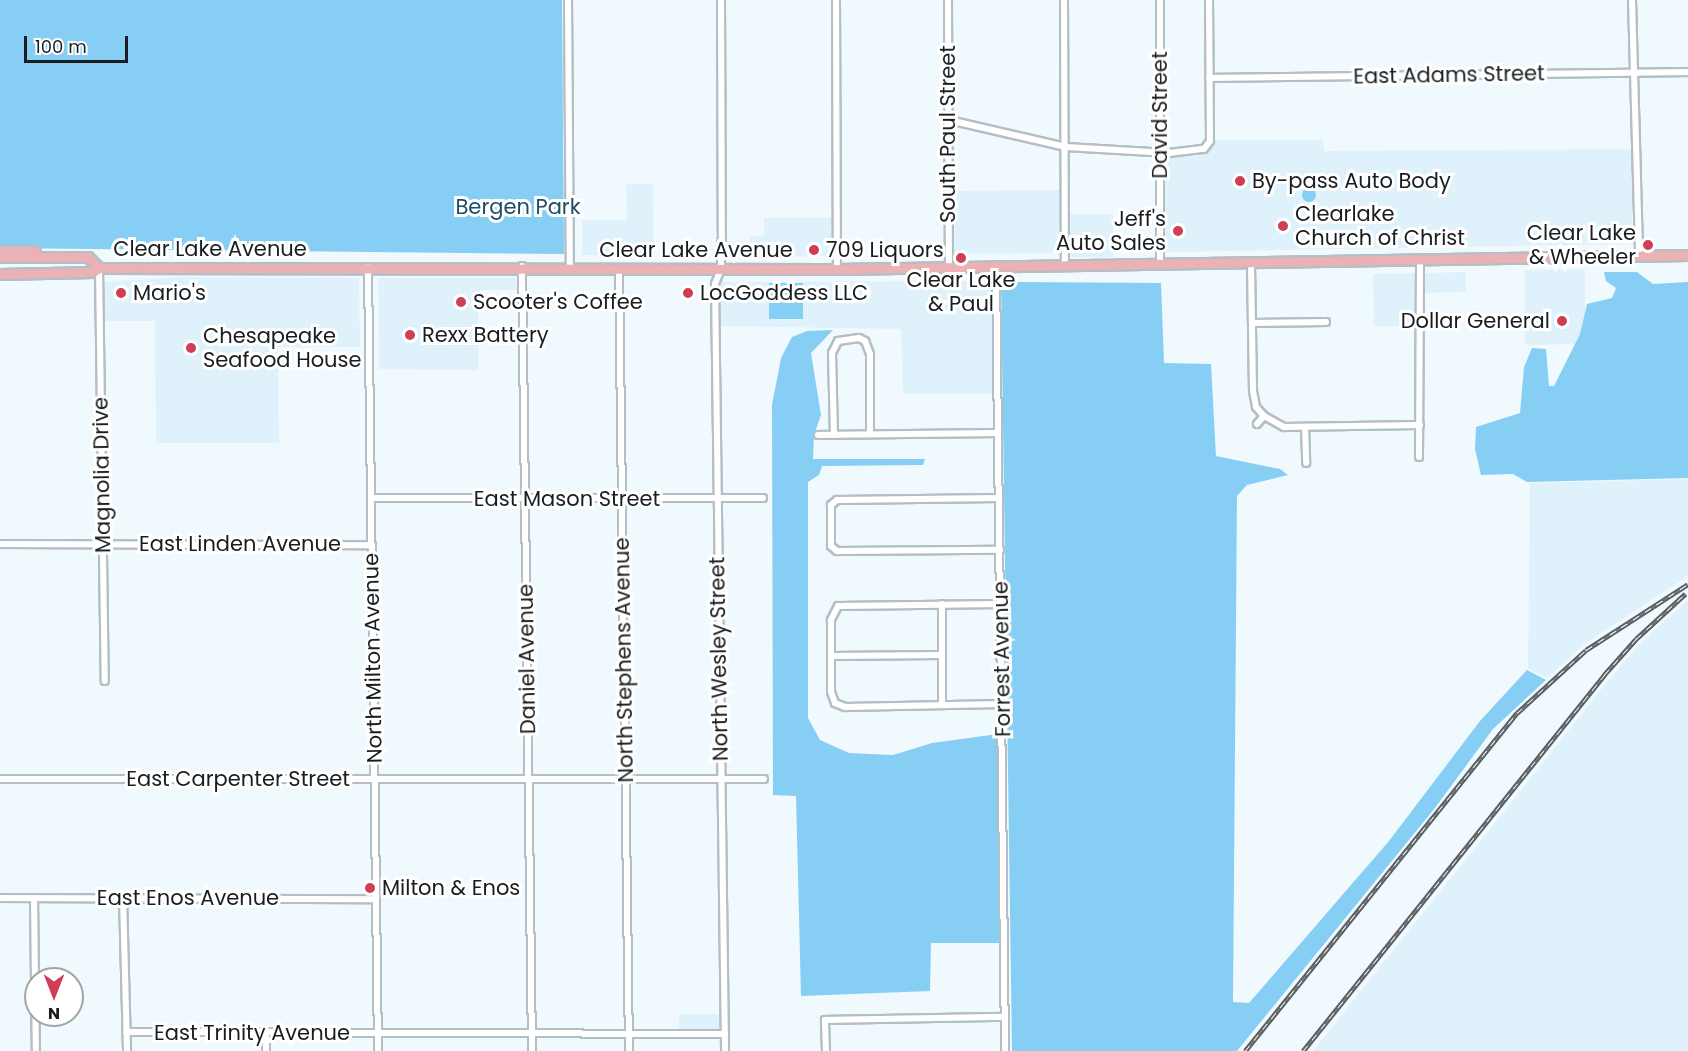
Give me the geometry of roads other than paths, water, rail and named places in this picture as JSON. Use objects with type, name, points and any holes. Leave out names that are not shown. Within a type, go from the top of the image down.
[{"type":"main road","points":[[0,251],[49,251],[56,257]]},
{"type":"main road","name":"Clear Lake Avenue","points":[[0,274],[93,272],[99,268],[522,266],[837,269],[1251,264],[1688,255]]},
{"type":"main road","name":"Clear Lake Avenue","points":[[0,257],[88,257],[99,268]]},
{"type":"street","points":[[568,0],[570,267]]},
{"type":"street","name":"North Wesley Street","points":[[721,0],[721,269],[715,281],[725,1051]]},
{"type":"street","points":[[836,0],[837,269]]},
{"type":"street","name":"South Paul Street","points":[[948,0],[949,267]]},
{"type":"street","points":[[1064,0],[1065,266]]},
{"type":"street","name":"David Street","points":[[1160,0],[1160,265]]},
{"type":"street","points":[[948,120],[1066,147],[1161,153],[1195,152],[1208,145],[1209,0]]},
{"type":"street","points":[[1632,0],[1636,72],[1639,256]]},
{"type":"street","name":"East Adams Street","points":[[1209,78],[1688,72]]},
{"type":"street","points":[[1419,457],[1420,259]]},
{"type":"street","points":[[1251,264],[1254,398],[1264,416],[1284,427],[1420,425]]},
{"type":"street","name":"North Milton Avenue","points":[[368,266],[378,1051]]},
{"type":"street","name":"Daniel Avenue","points":[[522,266],[532,1051]]},
{"type":"street","name":"Forrest Avenue","points":[[996,267],[1005,1051]]},
{"type":"street","name":"Magnolia Drive","points":[[99,268],[105,681]]},
{"type":"street","name":"North Stephens Avenue","points":[[619,268],[628,1051]]},
{"type":"street","points":[[1252,323],[1326,322]]},
{"type":"street","points":[[834,435],[832,353],[838,341],[859,338],[865,341],[870,354],[870,434]]},
{"type":"street","points":[[1257,424],[1264,416]]},
{"type":"street","points":[[1305,427],[1306,463]]},
{"type":"street","points":[[818,435],[997,433]]},
{"type":"street","name":"East Mason Street","points":[[371,498],[763,498]]},
{"type":"street","points":[[999,498],[837,500],[831,505],[831,546],[837,551],[1000,550]]},
{"type":"street","name":"East Linden Avenue","points":[[0,544],[372,544]]},
{"type":"street","points":[[942,604],[942,705]]},
{"type":"street","points":[[1001,604],[838,606],[831,614],[831,656],[832,698],[838,706],[1002,704]]},
{"type":"street","points":[[831,656],[942,655]]},
{"type":"street","name":"East Carpenter Street","points":[[0,779],[764,779]]},
{"type":"street","points":[[123,897],[127,1051]]},
{"type":"street","name":"East Enos Avenue","points":[[0,898],[376,899]]},
{"type":"street","points":[[34,898],[36,1051]]},
{"type":"street","points":[[826,1051],[825,1020],[1005,1017]]},
{"type":"street","name":"East Trinity Avenue","points":[[126,1032],[378,1034]]},
{"type":"street","points":[[266,1032],[266,1051]]},
{"type":"street","points":[[378,1034],[725,1034]]},
{"type":"railway","points":[[1245,1051],[1517,713],[1586,650],[1688,584]]},
{"type":"railway","points":[[1303,1051],[1604,675],[1636,639],[1685,594]]},
{"type":"place","name":"By-pass Auto Body","points":[[1240,181]]},
{"type":"place","name":"Clearlake Church of Christ","points":[[1283,226]]},
{"type":"place","name":"Jeff's Auto Sales","points":[[1178,231]]},
{"type":"place","name":"Clear Lake & Wheeler","points":[[1648,245]]},
{"type":"place","name":"709 Liquors","points":[[814,250]]},
{"type":"place","name":"Clear Lake & Paul","points":[[961,258]]},
{"type":"place","name":"Mario's","points":[[121,293]]},
{"type":"place","name":"LocGoddess LLC","points":[[688,293]]},
{"type":"place","name":"Scooter's Coffee","points":[[461,302]]},
{"type":"place","name":"Dollar General","points":[[1562,321]]},
{"type":"place","name":"Rexx Battery","points":[[410,335]]},
{"type":"place","name":"Chesapeake Seafood House","points":[[191,348]]},
{"type":"place","name":"Milton & Enos","points":[[370,888]]},
{"type":"park label","name":"Bergen Park","points":[[518,207]]}]
